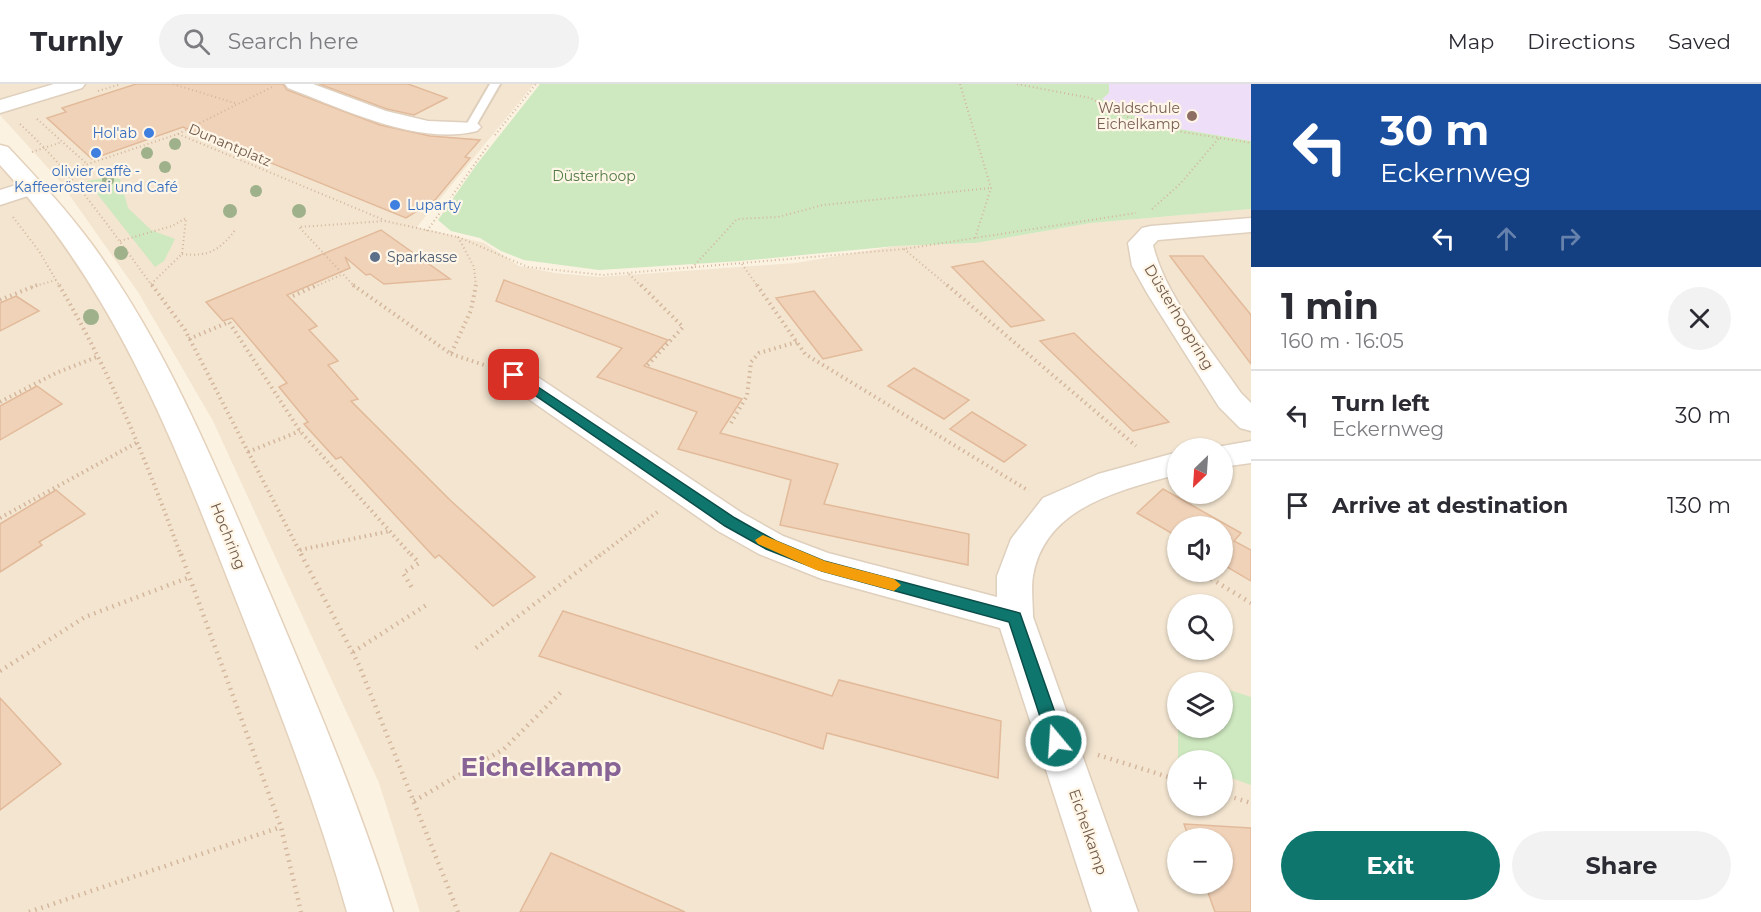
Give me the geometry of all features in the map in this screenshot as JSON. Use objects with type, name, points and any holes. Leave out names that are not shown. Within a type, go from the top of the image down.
[{"type":"street","points":[[7,105],[75,84]]},
{"type":"street","points":[[295,84],[380,116],[428,127],[470,127]]},
{"type":"street","name":"Hochring","points":[[0,152],[79,243],[114,298],[184,429],[335,801],[370,912]]},
{"type":"street","points":[[5,206],[32,187]]},
{"type":"street","points":[[1151,222],[1251,225]]},
{"type":"street","name":"Düsterhoopring","points":[[1151,222],[1140,243],[1145,266],[1230,400],[1251,421]]},
{"type":"street","points":[[514,375],[684,492],[771,545],[822,566],[1015,617]]},
{"type":"street","points":[[1233,454],[1251,452]]},
{"type":"street","name":"Eichelkamp","points":[[1115,912],[1015,617],[1015,576],[1028,539],[1055,507],[1109,482],[1167,466]]},
{"type":"lane","points":[[470,127],[495,84]]},
{"type":"path","points":[[172,84],[238,104]]},
{"type":"path","points":[[178,134],[278,84]]},
{"type":"path","points":[[427,231],[473,164],[536,84]]},
{"type":"path","points":[[960,84],[991,188],[975,238]]},
{"type":"path","points":[[1017,84],[1090,98],[1146,126],[1251,143]]},
{"type":"path","points":[[7,105],[87,165]]},
{"type":"path","points":[[7,105],[84,193],[189,339],[353,652],[458,912]]},
{"type":"path","name":"Dunantplatz","points":[[64,172],[178,134],[385,221]]},
{"type":"path","points":[[514,375],[451,354],[363,294],[341,274],[299,227],[385,221],[458,237],[528,267],[603,275],[904,249],[1083,219],[1151,222],[1220,138]]},
{"type":"path","points":[[692,268],[737,219],[778,217],[823,205],[913,198],[991,188]]},
{"type":"path","points":[[5,206],[56,280],[99,356],[138,442],[281,827],[301,912]]},
{"type":"path","points":[[120,241],[172,226],[186,218],[182,254],[151,284]]},
{"type":"path","points":[[182,254],[210,255],[227,245],[236,229]]},
{"type":"path","points":[[451,354],[471,314],[477,288],[475,266],[469,251],[458,237]]},
{"type":"path","points":[[904,249],[1167,463]]},
{"type":"path","points":[[742,264],[805,354],[1055,507]]},
{"type":"path","points":[[628,273],[683,327],[647,366]]},
{"type":"path","points":[[292,296],[341,274]]},
{"type":"path","points":[[0,300],[15,292],[56,280]]},
{"type":"path","points":[[189,339],[230,322],[300,431],[419,563],[403,573],[414,591]]},
{"type":"path","points":[[731,423],[747,396],[751,362],[759,353],[797,342]]},
{"type":"path","points":[[0,402],[56,373],[99,356]]},
{"type":"path","points":[[248,452],[300,431]]},
{"type":"path","points":[[0,518],[138,442]]},
{"type":"path","points":[[476,648],[684,492]]},
{"type":"path","points":[[300,550],[391,531]]},
{"type":"path","points":[[0,671],[86,617],[190,577]]},
{"type":"path","points":[[1216,582],[1251,603]]},
{"type":"path","points":[[353,652],[428,604]]},
{"type":"path","points":[[414,801],[504,749],[561,692]]},
{"type":"path","points":[[1056,741],[1167,776]]},
{"type":"path","points":[[1233,797],[1251,803]]},
{"type":"path","points":[[29,912],[281,827]]},
{"type":"shaded area","points":[[0,84],[534,84],[417,227],[484,243],[519,266],[555,273],[599,277],[796,263],[896,246],[976,243],[1091,223],[1251,209],[1251,912],[420,912],[379,783],[213,421],[138,292],[58,179],[0,115]]},
{"type":"shaded area","name":"Waldschule Eichelkamp","points":[[1109,84],[1251,84],[1251,141],[1150,124],[1102,99],[1109,93]]},
{"type":"shaded area","points":[[0,160],[114,298],[335,801],[361,912],[0,912]]},
{"type":"green space","name":"Düsterhoop","points":[[540,84],[1109,84],[1109,93],[1102,99],[1150,124],[1251,141],[1251,209],[1091,223],[976,243],[896,246],[740,261],[599,270],[524,260],[501,251],[480,238],[451,231],[438,220],[477,164]]},
{"type":"green space","points":[[109,177],[120,179],[128,208],[151,230],[175,239],[164,261],[155,267],[87,181]]},
{"type":"green space","points":[[1233,691],[1251,697],[1251,785],[1233,779],[1233,750],[1178,750],[1178,738],[1233,738]]},
{"type":"building","points":[[136,84],[283,84],[287,90],[380,125],[430,136],[480,140],[465,157],[470,158],[435,200],[406,218],[183,127],[92,159],[47,118],[66,112],[62,108]]},
{"type":"building","points":[[319,84],[408,84],[447,98],[414,115],[387,109]]},
{"type":"building","points":[[381,230],[450,279],[384,284],[370,274],[366,275],[345,257],[350,268],[287,295],[317,326],[309,330],[338,361],[328,365],[358,399],[351,401],[451,501],[535,577],[493,606],[439,555],[435,558],[341,457],[336,459],[304,424],[308,422],[279,387],[287,383],[232,318],[223,321],[206,302]]},
{"type":"building","points":[[1170,256],[1203,256],[1251,315],[1251,364]]},
{"type":"building","points":[[983,261],[1044,320],[1011,327],[952,267]]},
{"type":"building","points":[[504,280],[668,340],[644,366],[742,399],[720,433],[838,464],[824,504],[969,534],[968,565],[780,525],[791,480],[678,449],[697,412],[597,377],[622,348],[496,301]]},
{"type":"building","points":[[814,291],[862,350],[823,359],[776,298]]},
{"type":"building","points":[[16,296],[39,311],[0,331],[0,303]]},
{"type":"building","points":[[1074,333],[1169,422],[1133,431],[1040,341]]},
{"type":"building","points":[[914,368],[969,400],[944,419],[888,386]]},
{"type":"building","points":[[37,386],[62,404],[0,440],[0,406]]},
{"type":"building","points":[[972,412],[1026,445],[1004,462],[950,429]]},
{"type":"building","points":[[1163,489],[1167,491],[1167,504],[1190,504],[1211,516],[1167,516],[1167,531],[1137,513]]},
{"type":"building","points":[[56,490],[85,514],[39,542],[42,545],[0,572],[0,524]]},
{"type":"building","points":[[1233,528],[1241,533],[1234,541],[1251,550],[1251,581],[1233,570]]},
{"type":"building","points":[[563,611],[832,696],[839,680],[1001,721],[998,778],[827,733],[823,749],[539,656]]},
{"type":"building","points":[[0,698],[61,764],[0,810]]},
{"type":"building","points":[[1184,824],[1251,828],[1251,912],[1215,912],[1209,894],[1233,894],[1233,828],[1185,828]]},
{"type":"building","points":[[551,853],[685,912],[520,912]]},
{"type":"slow traffic","points":[[763,540],[822,566],[894,585]]},
{"type":"place","name":"Waldschule Eichelkamp","points":[[1192,116]]},
{"type":"place","name":"Hol'ab","points":[[149,133]]},
{"type":"place","name":"olivier caffè - Kaffeerösterei und Café","points":[[96,153]]},
{"type":"place","name":"Luparty","points":[[395,205]]},
{"type":"place","name":"Sparkasse","points":[[375,257]]},
{"type":"district","name":"Eichelkamp","points":[[541,767]]},
{"type":"route","points":[[514,375],[730,522],[771,545],[822,566],[1015,617],[1056,741]]}]
